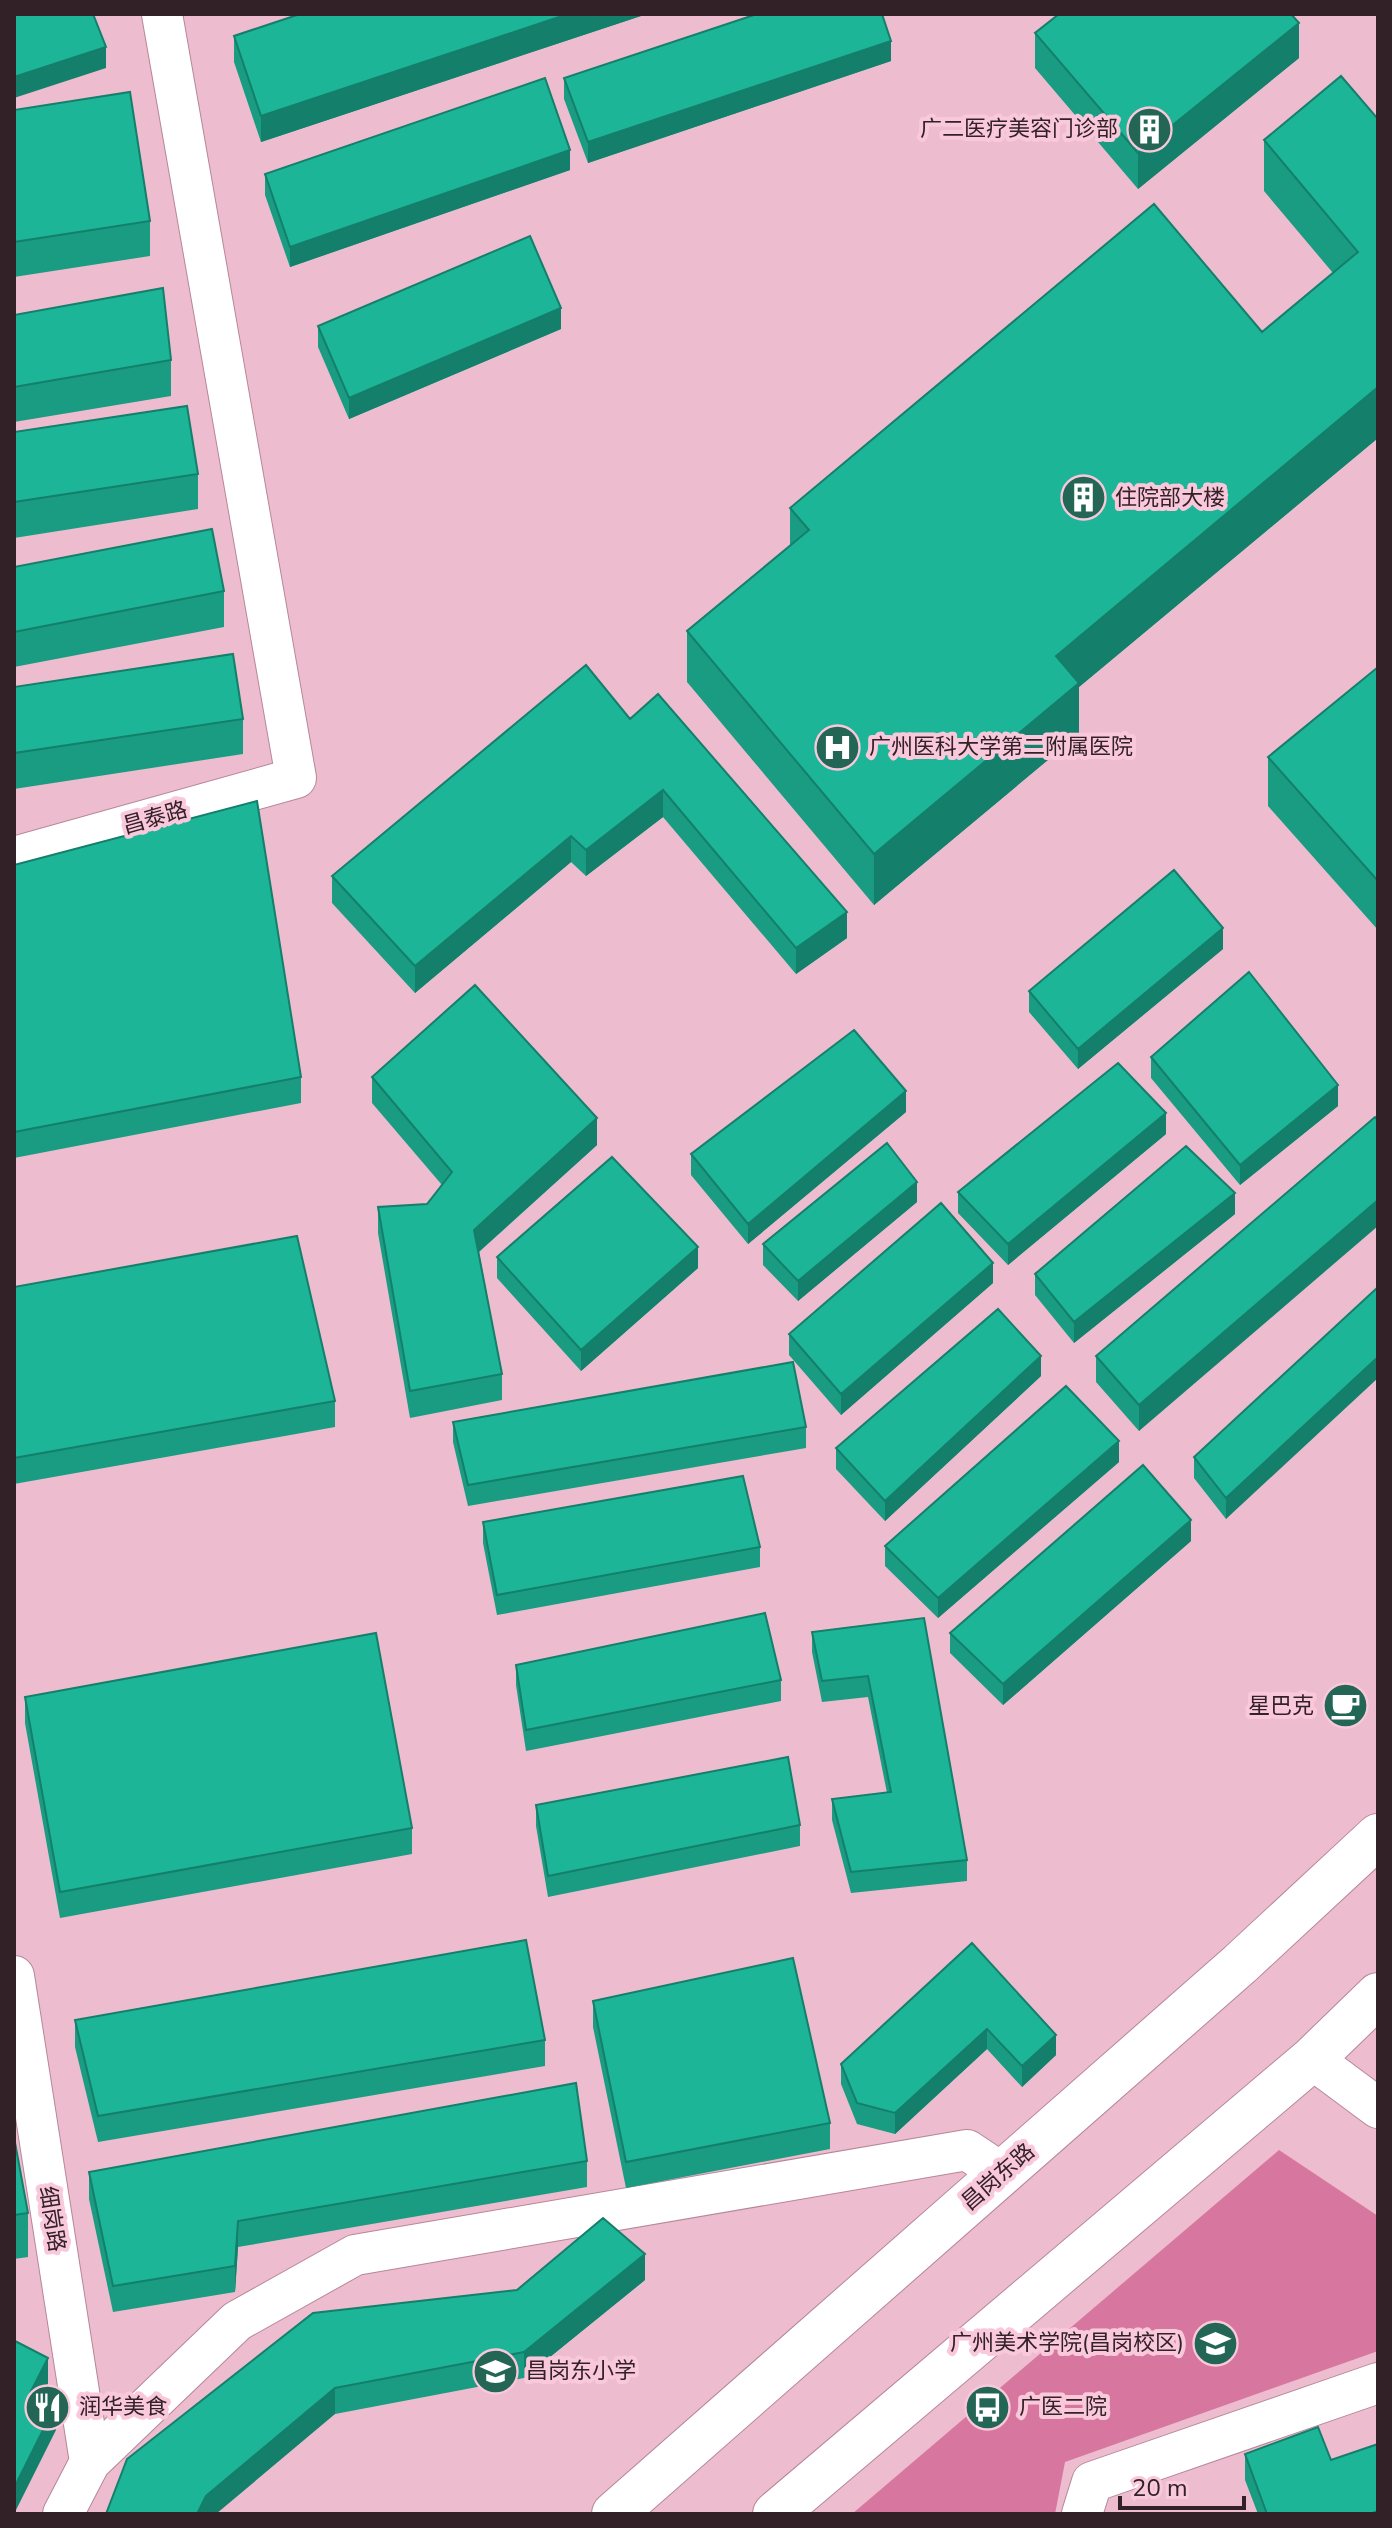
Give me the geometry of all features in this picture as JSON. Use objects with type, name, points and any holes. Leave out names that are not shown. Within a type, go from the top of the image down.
[{"type":"main road","name":"昌岗东路","points":[[614,2514],[1240,1964],[1378,1836]]},
{"type":"main road","points":[[775,2514],[1312,2059],[1378,1995]]},
{"type":"street","name":"昌泰路","points":[[14,857],[296,778],[162,14]]},
{"type":"street","name":"细岗路","points":[[14,1976],[90,2462]]},
{"type":"street","points":[[1312,2059],[1378,2108]]},
{"type":"street","points":[[63,2514],[90,2462],[237,2321],[355,2255],[967,2150],[1003,2174]]},
{"type":"street","points":[[1082,2514],[1092,2482],[1378,2383]]},
{"type":"shaded area","name":"广州美术学院(昌岗校区)","points":[[1279,2150],[1378,2216],[1378,2351],[1065,2462],[1055,2514],[852,2514]]},
{"type":"building","points":[[14,14],[93,14],[106,47],[14,77]]},
{"type":"building","points":[[300,14],[568,14],[261,116],[234,36]]},
{"type":"building","points":[[757,14],[882,14],[891,41],[588,142],[564,78]]},
{"type":"building","name":"广二医疗美容门诊部","points":[[1059,14],[1291,14],[1299,23],[1138,153],[1035,33]]},
{"type":"building","name":"住院部大楼","points":[[1341,76],[1378,119],[1378,387],[1056,656],[1079,683],[874,854],[687,631],[809,530],[790,508],[1154,204],[1262,332],[1358,252],[1264,140]]},
{"type":"building","points":[[545,78],[570,150],[290,247],[265,174]]},
{"type":"building","points":[[130,92],[150,221],[14,242],[14,110]]},
{"type":"building","points":[[530,236],[561,308],[349,398],[318,326]]},
{"type":"building","points":[[163,288],[171,360],[14,387],[14,315]]},
{"type":"building","points":[[187,406],[198,474],[14,502],[14,432]]},
{"type":"building","points":[[212,529],[224,591],[14,632],[14,567]]},
{"type":"building","points":[[233,654],[243,719],[14,753],[14,687]]},
{"type":"building","points":[[586,665],[630,719],[658,694],[847,912],[796,948],[663,790],[586,850],[571,836],[415,966],[332,876]]},
{"type":"building","points":[[1378,667],[1378,881],[1268,757]]},
{"type":"building","points":[[257,801],[301,1077],[14,1132],[14,865]]},
{"type":"building","points":[[1174,870],[1223,928],[1078,1049],[1029,991]]},
{"type":"building","points":[[1249,972],[1338,1085],[1240,1165],[1151,1057]]},
{"type":"building","points":[[475,985],[597,1118],[474,1230],[502,1374],[410,1391],[378,1207],[427,1204],[452,1172],[372,1077]]},
{"type":"building","points":[[854,1030],[906,1091],[748,1224],[691,1154]]},
{"type":"building","points":[[1118,1063],[1166,1113],[1008,1244],[958,1192]]},
{"type":"building","points":[[1375,1117],[1378,1120],[1378,1200],[1139,1405],[1096,1356]]},
{"type":"building","points":[[887,1143],[917,1182],[798,1281],[763,1244]]},
{"type":"building","points":[[1186,1146],[1235,1193],[1074,1322],[1035,1274]]},
{"type":"building","points":[[612,1157],[698,1247],[581,1350],[497,1257]]},
{"type":"building","points":[[941,1203],[993,1263],[841,1394],[789,1334]]},
{"type":"building","points":[[297,1236],[335,1401],[14,1458],[14,1287]]},
{"type":"building","points":[[1378,1287],[1378,1357],[1226,1498],[1194,1457]]},
{"type":"building","points":[[998,1309],[1041,1356],[885,1501],[836,1448]]},
{"type":"building","points":[[793,1362],[806,1427],[468,1485],[453,1422]]},
{"type":"building","points":[[1066,1386],[1119,1441],[938,1598],[885,1546]]},
{"type":"building","points":[[1143,1465],[1191,1520],[1003,1684],[950,1633]]},
{"type":"building","points":[[743,1476],[760,1547],[497,1595],[483,1522]]},
{"type":"building","points":[[765,1613],[781,1680],[526,1730],[516,1665]]},
{"type":"building","points":[[924,1618],[967,1860],[851,1872],[832,1799],[891,1792],[868,1676],[822,1681],[812,1632]]},
{"type":"building","points":[[376,1633],[412,1828],[60,1892],[25,1697]]},
{"type":"building","points":[[788,1757],[800,1825],[548,1876],[536,1805]]},
{"type":"building","points":[[526,1940],[545,2040],[98,2116],[75,2020]]},
{"type":"building","points":[[972,1943],[1056,2035],[1022,2066],[987,2029],[895,2113],[857,2103],[841,2064]]},
{"type":"building","points":[[793,1958],[830,2123],[626,2162],[593,2001]]},
{"type":"building","points":[[576,2083],[587,2161],[238,2221],[235,2266],[113,2286],[89,2172]]},
{"type":"building","points":[[14,2137],[28,2213],[14,2215]]},
{"type":"building","points":[[603,2218],[645,2254],[524,2352],[335,2388],[206,2496],[197,2514],[106,2514],[127,2459],[313,2313],[517,2290]]},
{"type":"building","points":[[15,2341],[48,2358],[31,2391],[56,2404],[14,2488],[14,2344]]},
{"type":"building","points":[[1318,2427],[1331,2460],[1378,2444],[1378,2511],[1370,2514],[1267,2514],[1245,2454]]},
{"type":"place","name":"广二医疗美容门诊部","points":[[1149,129]]},
{"type":"place","name":"住院部大楼","points":[[1084,498]]},
{"type":"place","name":"广州医科大学第二附属医院","points":[[838,747]]},
{"type":"place","name":"星巴克","points":[[1345,1706]]},
{"type":"place","name":"广州美术学院(昌岗校区)","points":[[1215,2343]]},
{"type":"place","name":"昌岗东小学","points":[[495,2371]]},
{"type":"place","name":"润华美食","points":[[48,2407]]},
{"type":"place","name":"广医二院","points":[[988,2407]]}]
